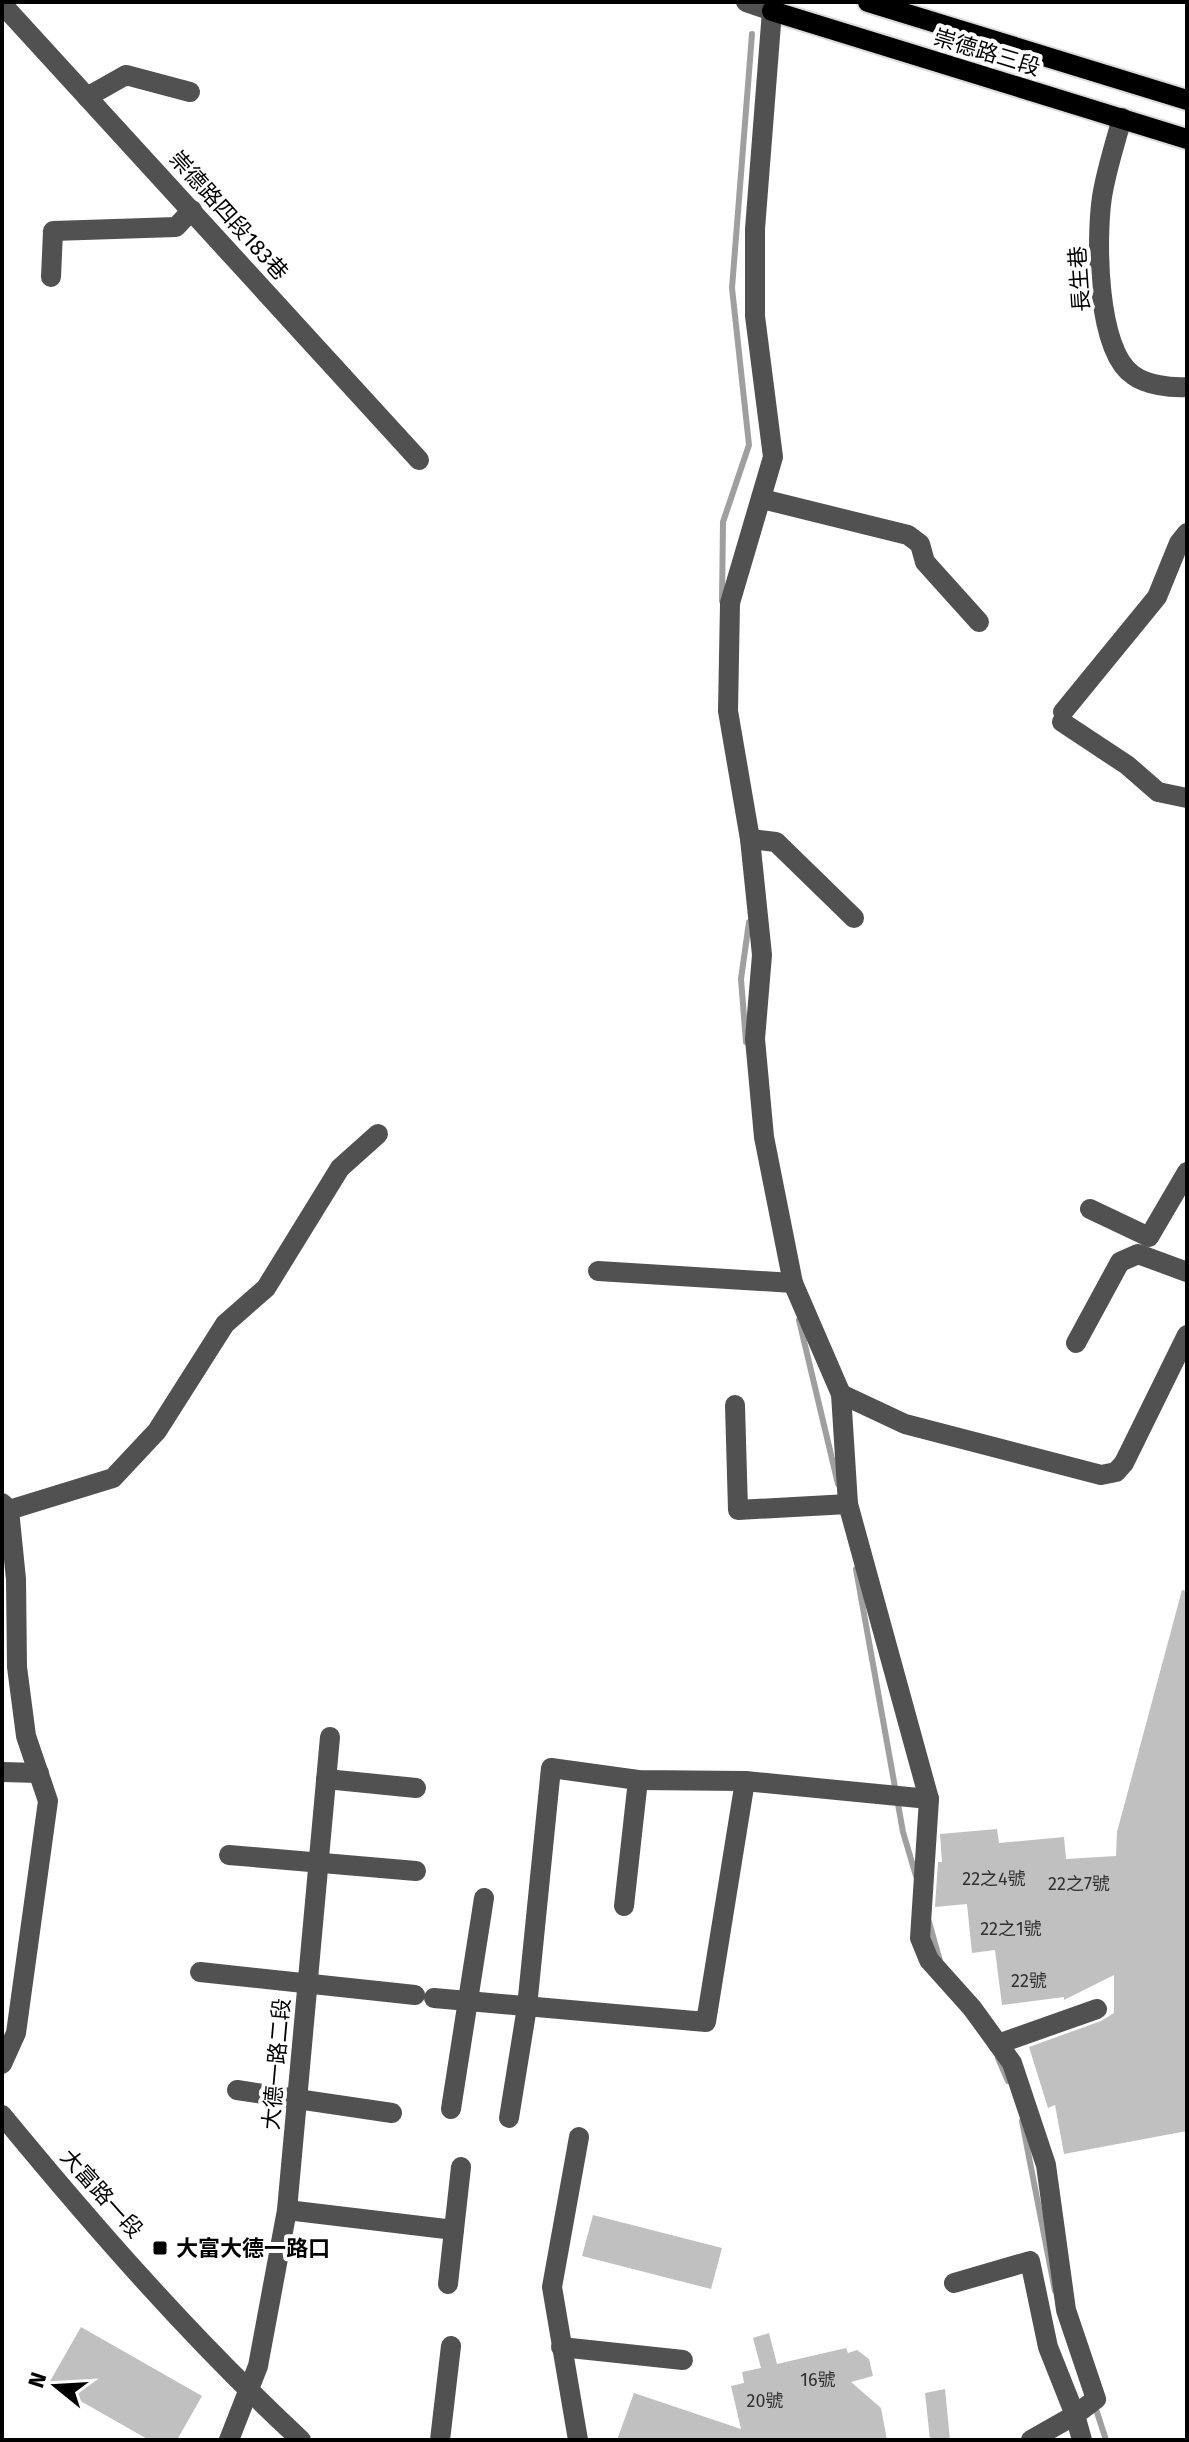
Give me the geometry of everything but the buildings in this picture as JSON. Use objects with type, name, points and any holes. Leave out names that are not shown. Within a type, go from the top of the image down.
[{"type":"main road","name":"崇德路三段","points":[[868,2],[1187,100]]},
{"type":"main road","name":"崇德路三段","points":[[770,6],[1187,139]]},
{"type":"street","points":[[746,2],[770,6],[755,229],[755,316],[773,457],[730,603],[728,711],[750,839],[762,955],[755,1039],[764,1137],[793,1283],[841,1394],[848,1504],[929,1799],[920,1938],[929,1960],[972,2008],[1012,2063],[1046,2165],[1066,2310],[1096,2399],[1031,2440]]},
{"type":"street","name":"崇德路四段183巷","points":[[2,4],[419,460]]},
{"type":"street","points":[[87,97],[126,75],[190,92]]},
{"type":"street","name":"長生巷","points":[[1122,118],[1102,196],[1099,242],[1105,318],[1114,351],[1133,375],[1172,388],[1187,387]]},
{"type":"street","points":[[51,277],[53,231],[176,227],[192,210]]},
{"type":"street","points":[[762,499],[908,535],[920,544],[925,562],[979,622]]},
{"type":"street","points":[[1187,533],[1179,543],[1157,597],[1062,717],[1158,792],[1187,798]]},
{"type":"street","points":[[750,839],[776,842],[854,918]]},
{"type":"street","points":[[2,2064],[16,2033],[48,1801],[26,1736],[17,1667],[16,1579],[5,1507],[113,1478],[157,1431],[225,1324],[266,1288],[340,1168],[378,1134]]},
{"type":"street","points":[[1090,1209],[1149,1237],[1187,1172]]},
{"type":"street","points":[[1076,1343],[1120,1262],[1138,1254],[1187,1272]]},
{"type":"street","points":[[598,1271],[793,1283]]},
{"type":"street","points":[[841,1394],[905,1424],[1101,1475],[1116,1472],[1124,1463],[1187,1335]]},
{"type":"street","points":[[735,1405],[738,1510],[848,1504]]},
{"type":"street","name":"大德一路二段","points":[[229,2440],[250,2393],[258,2366],[287,2210],[330,1737]]},
{"type":"street","points":[[509,2118],[527,2007],[551,1768],[638,1780],[745,1781],[929,1799]]},
{"type":"street","points":[[2,1772],[39,1773]]},
{"type":"street","points":[[326,1779],[416,1788]]},
{"type":"street","points":[[624,1906],[638,1780]]},
{"type":"street","points":[[200,1972],[466,2002],[706,2022],[745,1781]]},
{"type":"street","points":[[229,1855],[416,1871]]},
{"type":"street","points":[[451,2109],[484,1898]]},
{"type":"street","points":[[998,2044],[1097,2009]]},
{"type":"street","points":[[237,2090],[392,2113]]},
{"type":"street","name":"大富路一段","points":[[2,2115],[250,2393],[301,2440]]},
{"type":"street","points":[[578,2440],[552,2287],[579,2137]]},
{"type":"street","points":[[448,2284],[461,2167]]},
{"type":"street","points":[[287,2210],[454,2230]]},
{"type":"street","points":[[954,2283],[1030,2261],[1048,2347],[1082,2440]]},
{"type":"street","points":[[440,2440],[451,2346]]},
{"type":"street","points":[[561,2347],[683,2360]]},
{"type":"waterway","points":[[722,601],[723,522],[749,445],[732,288],[752,34]]},
{"type":"waterway","points":[[746,1042],[741,979],[749,922]]},
{"type":"waterway","points":[[799,1320],[838,1484]]},
{"type":"waterway","points":[[856,1569],[903,1832],[916,1876]]},
{"type":"waterway","points":[[929,1922],[940,1961]]},
{"type":"waterway","points":[[998,2058],[1008,2081]]},
{"type":"waterway","points":[[1022,2121],[1055,2291]]},
{"type":"waterway","points":[[1094,2403],[1106,2440]]},
{"type":"place","name":"大富大德一路口","points":[[160,2248]]}]
